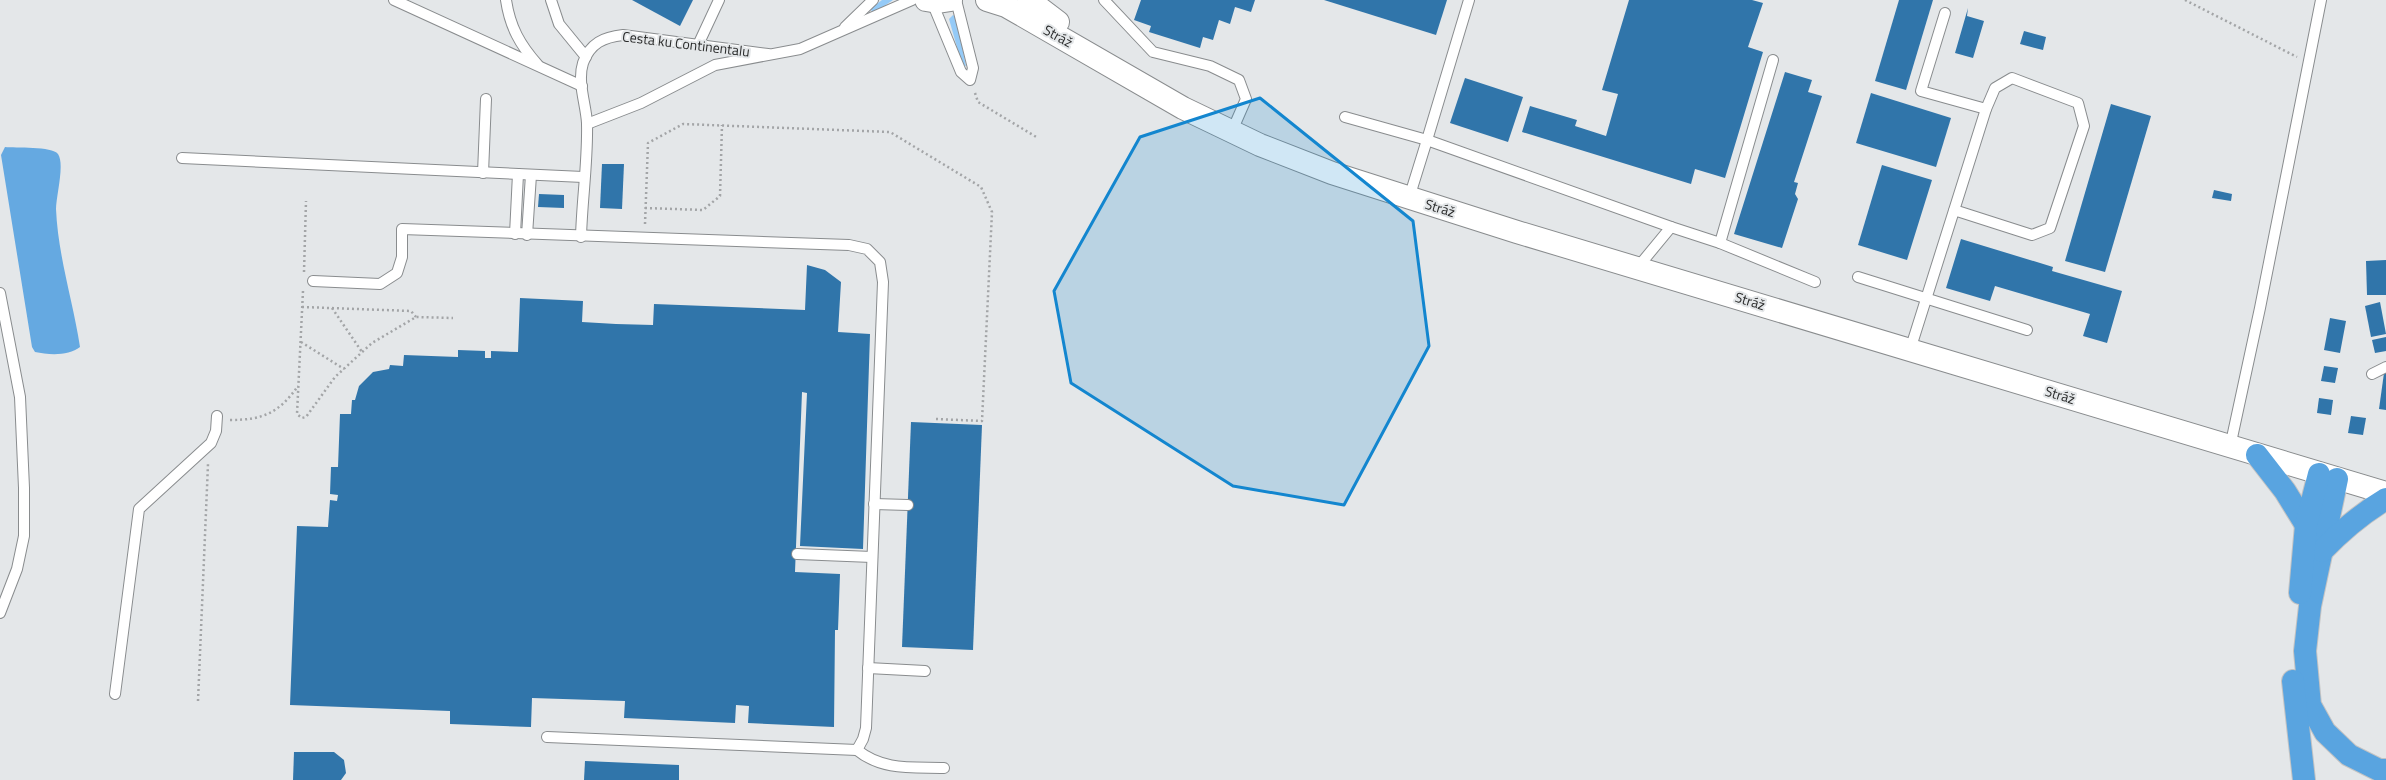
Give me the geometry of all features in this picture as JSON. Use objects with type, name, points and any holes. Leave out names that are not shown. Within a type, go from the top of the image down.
[{"type":"highway","points":[[2258,455],[2285,491],[2306,525]]},
{"type":"highway","points":[[2304,780],[2293,679],[2293,652],[2306,525],[2328,476]]},
{"type":"highway","points":[[2328,476],[2321,552],[2310,606],[2306,651],[2310,705],[2325,732],[2349,755],[2379,770],[2386,770]]},
{"type":"highway","points":[[2321,552],[2341,530],[2359,516],[2386,499]]},
{"type":"street","name":"Stráž","points":[[987,0],[1006,6],[1128,75],[1170,101],[1232,132],[1303,163],[1409,198],[2386,493]]},
{"type":"street","name":"Stráž","points":[[1029,0],[1128,75]]},
{"type":"lane","points":[[394,0],[582,86]]},
{"type":"lane","points":[[506,0],[514,33],[522,47],[540,68]]},
{"type":"lane","points":[[551,0],[554,13],[559,24],[586,57]]},
{"type":"lane","points":[[698,45],[718,0]]},
{"type":"lane","name":"Cesta ku Continentalu","points":[[839,32],[873,0]]},
{"type":"lane","points":[[930,0],[960,72],[970,80],[973,68],[956,0]]},
{"type":"lane","name":"Cesta ku Continentalu","points":[[587,124],[641,103],[715,65],[800,49],[839,32],[930,0]]},
{"type":"lane","points":[[1104,0],[1153,52],[1210,66],[1239,80],[1246,99],[1232,132]]},
{"type":"lane","points":[[1409,198],[1428,140],[1469,0]]},
{"type":"lane","points":[[2230,447],[2260,308],[2321,0]]},
{"type":"lane","points":[[1945,13],[1922,91],[1986,109]]},
{"type":"lane","name":"Cesta ku Continentalu","points":[[581,237],[587,124],[582,86],[582,71],[586,57],[596,44],[607,36],[635,36],[768,54]]},
{"type":"lane","points":[[1720,243],[1773,60]]},
{"type":"lane","points":[[1910,350],[1954,210],[1986,109],[1995,88],[2012,78],[2078,103],[2084,126],[2050,228],[2032,236],[1954,210]]},
{"type":"lane","points":[[483,173],[486,99]]},
{"type":"lane","points":[[1345,117],[1428,140],[1671,227],[1720,243],[1815,282]]},
{"type":"lane","points":[[182,158],[583,177]]},
{"type":"lane","points":[[515,234],[518,174]]},
{"type":"lane","points":[[527,235],[531,175]]},
{"type":"lane","points":[[1638,267],[1671,227]]},
{"type":"lane","points":[[308,283],[380,284],[397,273],[402,257],[402,229],[581,237],[849,245],[867,249],[880,262],[883,282],[866,728],[863,739],[857,750]]},
{"type":"lane","points":[[1858,277],[2027,330]]},
{"type":"lane","points":[[0,293],[20,397],[24,488],[24,536],[10,588],[0,613]]},
{"type":"lane","points":[[2372,374],[2386,367]]},
{"type":"lane","points":[[115,694],[139,509],[211,443],[216,431],[217,416]]},
{"type":"lane","points":[[874,504],[908,505]]},
{"type":"lane","points":[[797,554],[872,557]]},
{"type":"lane","points":[[0,586],[10,588]]},
{"type":"lane","points":[[868,668],[925,671]]},
{"type":"lane","points":[[547,738],[857,750],[870,760],[888,766],[944,768]]},
{"type":"path","points":[[2185,0],[2308,63]]},
{"type":"path","points":[[970,80],[978,102],[1038,138]]},
{"type":"path","points":[[645,224],[648,144],[683,124],[890,132],[981,187],[992,212],[982,421],[936,419]]},
{"type":"path","points":[[645,208],[703,210],[720,196],[722,125]]},
{"type":"path","points":[[303,277],[306,200]]},
{"type":"path","points":[[308,283],[302,307],[298,386],[297,414],[302,418],[306,417],[335,377],[372,343],[416,317],[453,318]]},
{"type":"path","points":[[302,307],[411,310],[416,317]]},
{"type":"path","points":[[332,308],[362,352]]},
{"type":"path","points":[[300,342],[344,369]]},
{"type":"path","points":[[227,425],[228,420],[259,418],[268,414],[287,401],[298,386]]},
{"type":"path","points":[[198,701],[206,496],[208,462],[212,458]]},
{"type":"highlighted area","points":[[1260,98],[1413,221],[1429,346],[1344,505],[1233,486],[1071,383],[1054,291],[1140,137]]},
{"type":"shaded area","points":[[882,0],[893,0],[874,13],[870,9]]},
{"type":"shaded area","points":[[953,15],[956,17],[966,66],[962,65],[949,19]]},
{"type":"shaded area","points":[[5,147],[33,148],[54,151],[58,154],[60,159],[61,165],[56,203],[57,227],[80,347],[70,352],[59,354],[41,353],[35,352],[32,347],[1,155]]},
{"type":"building","points":[[632,0],[693,0],[680,26]]},
{"type":"building","points":[[1141,0],[1255,0],[1251,12],[1235,7],[1230,24],[1219,20],[1213,40],[1203,37],[1200,48],[1149,32],[1151,26],[1134,20]]},
{"type":"building","points":[[1324,0],[1447,0],[1436,35]]},
{"type":"building","points":[[1629,0],[1752,0],[1763,3],[1748,47],[1763,52],[1725,178],[1695,169],[1691,184],[1522,132],[1530,106],[1577,120],[1575,126],[1606,136],[1618,94],[1602,90]]},
{"type":"building","points":[[1899,0],[1933,0],[1906,90],[1875,81]]},
{"type":"building","points":[[1968,8],[1967,16],[1984,21],[1973,58],[1955,53]]},
{"type":"building","points":[[2024,31],[2046,37],[2043,50],[2020,44]]},
{"type":"building","points":[[1785,72],[1812,80],[1808,92],[1822,96],[1794,182],[1798,183],[1795,194],[1798,199],[1782,248],[1734,234]]},
{"type":"building","points":[[1465,78],[1523,97],[1508,142],[1450,123]]},
{"type":"building","points":[[1871,93],[1951,118],[1936,167],[1856,143]]},
{"type":"building","points":[[2111,104],[2151,116],[2105,272],[2065,261]]},
{"type":"building","points":[[602,164],[624,164],[622,209],[600,208]]},
{"type":"building","points":[[1882,165],[1932,180],[1907,260],[1858,245]]},
{"type":"building","points":[[2214,190],[2232,194],[2231,201],[2212,198]]},
{"type":"building","points":[[539,194],[564,195],[564,208],[538,207]]},
{"type":"building","points":[[1961,239],[2053,267],[2052,271],[2122,291],[2107,343],[2083,336],[2090,314],[1995,286],[1990,301],[1946,288]]},
{"type":"building","points":[[2386,260],[2386,295],[2367,295],[2366,261]]},
{"type":"building","points":[[807,265],[825,270],[841,282],[838,332],[870,334],[863,549],[800,546],[807,393],[802,392],[795,572],[840,574],[838,630],[835,630],[834,727],[748,723],[749,706],[736,705],[735,723],[624,718],[625,701],[532,698],[531,727],[450,724],[450,711],[290,705],[297,526],[328,527],[330,500],[337,501],[338,495],[330,494],[331,467],[338,467],[340,414],[351,414],[352,400],[355,400],[359,386],[373,372],[389,369],[390,365],[403,366],[404,355],[458,357],[458,350],[485,351],[485,358],[491,358],[491,351],[518,352],[520,298],[583,301],[582,322],[616,324],[653,325],[654,304],[805,310]]},
{"type":"building","points":[[2380,302],[2386,334],[2371,337],[2365,306]]},
{"type":"building","points":[[2330,318],[2346,321],[2340,353],[2324,350]]},
{"type":"building","points":[[2386,337],[2386,351],[2375,353],[2372,340]]},
{"type":"building","points":[[2324,366],[2338,368],[2335,383],[2321,381]]},
{"type":"building","points":[[2384,373],[2386,373],[2386,410],[2379,409]]},
{"type":"building","points":[[2319,398],[2333,400],[2331,415],[2317,413]]},
{"type":"building","points":[[2351,416],[2366,418],[2363,435],[2348,433]]},
{"type":"building","points":[[911,422],[982,425],[973,650],[902,647]]},
{"type":"building","points":[[294,752],[334,752],[344,760],[346,773],[341,780],[293,780]]},
{"type":"building","points":[[585,761],[679,765],[679,780],[584,780]]}]
